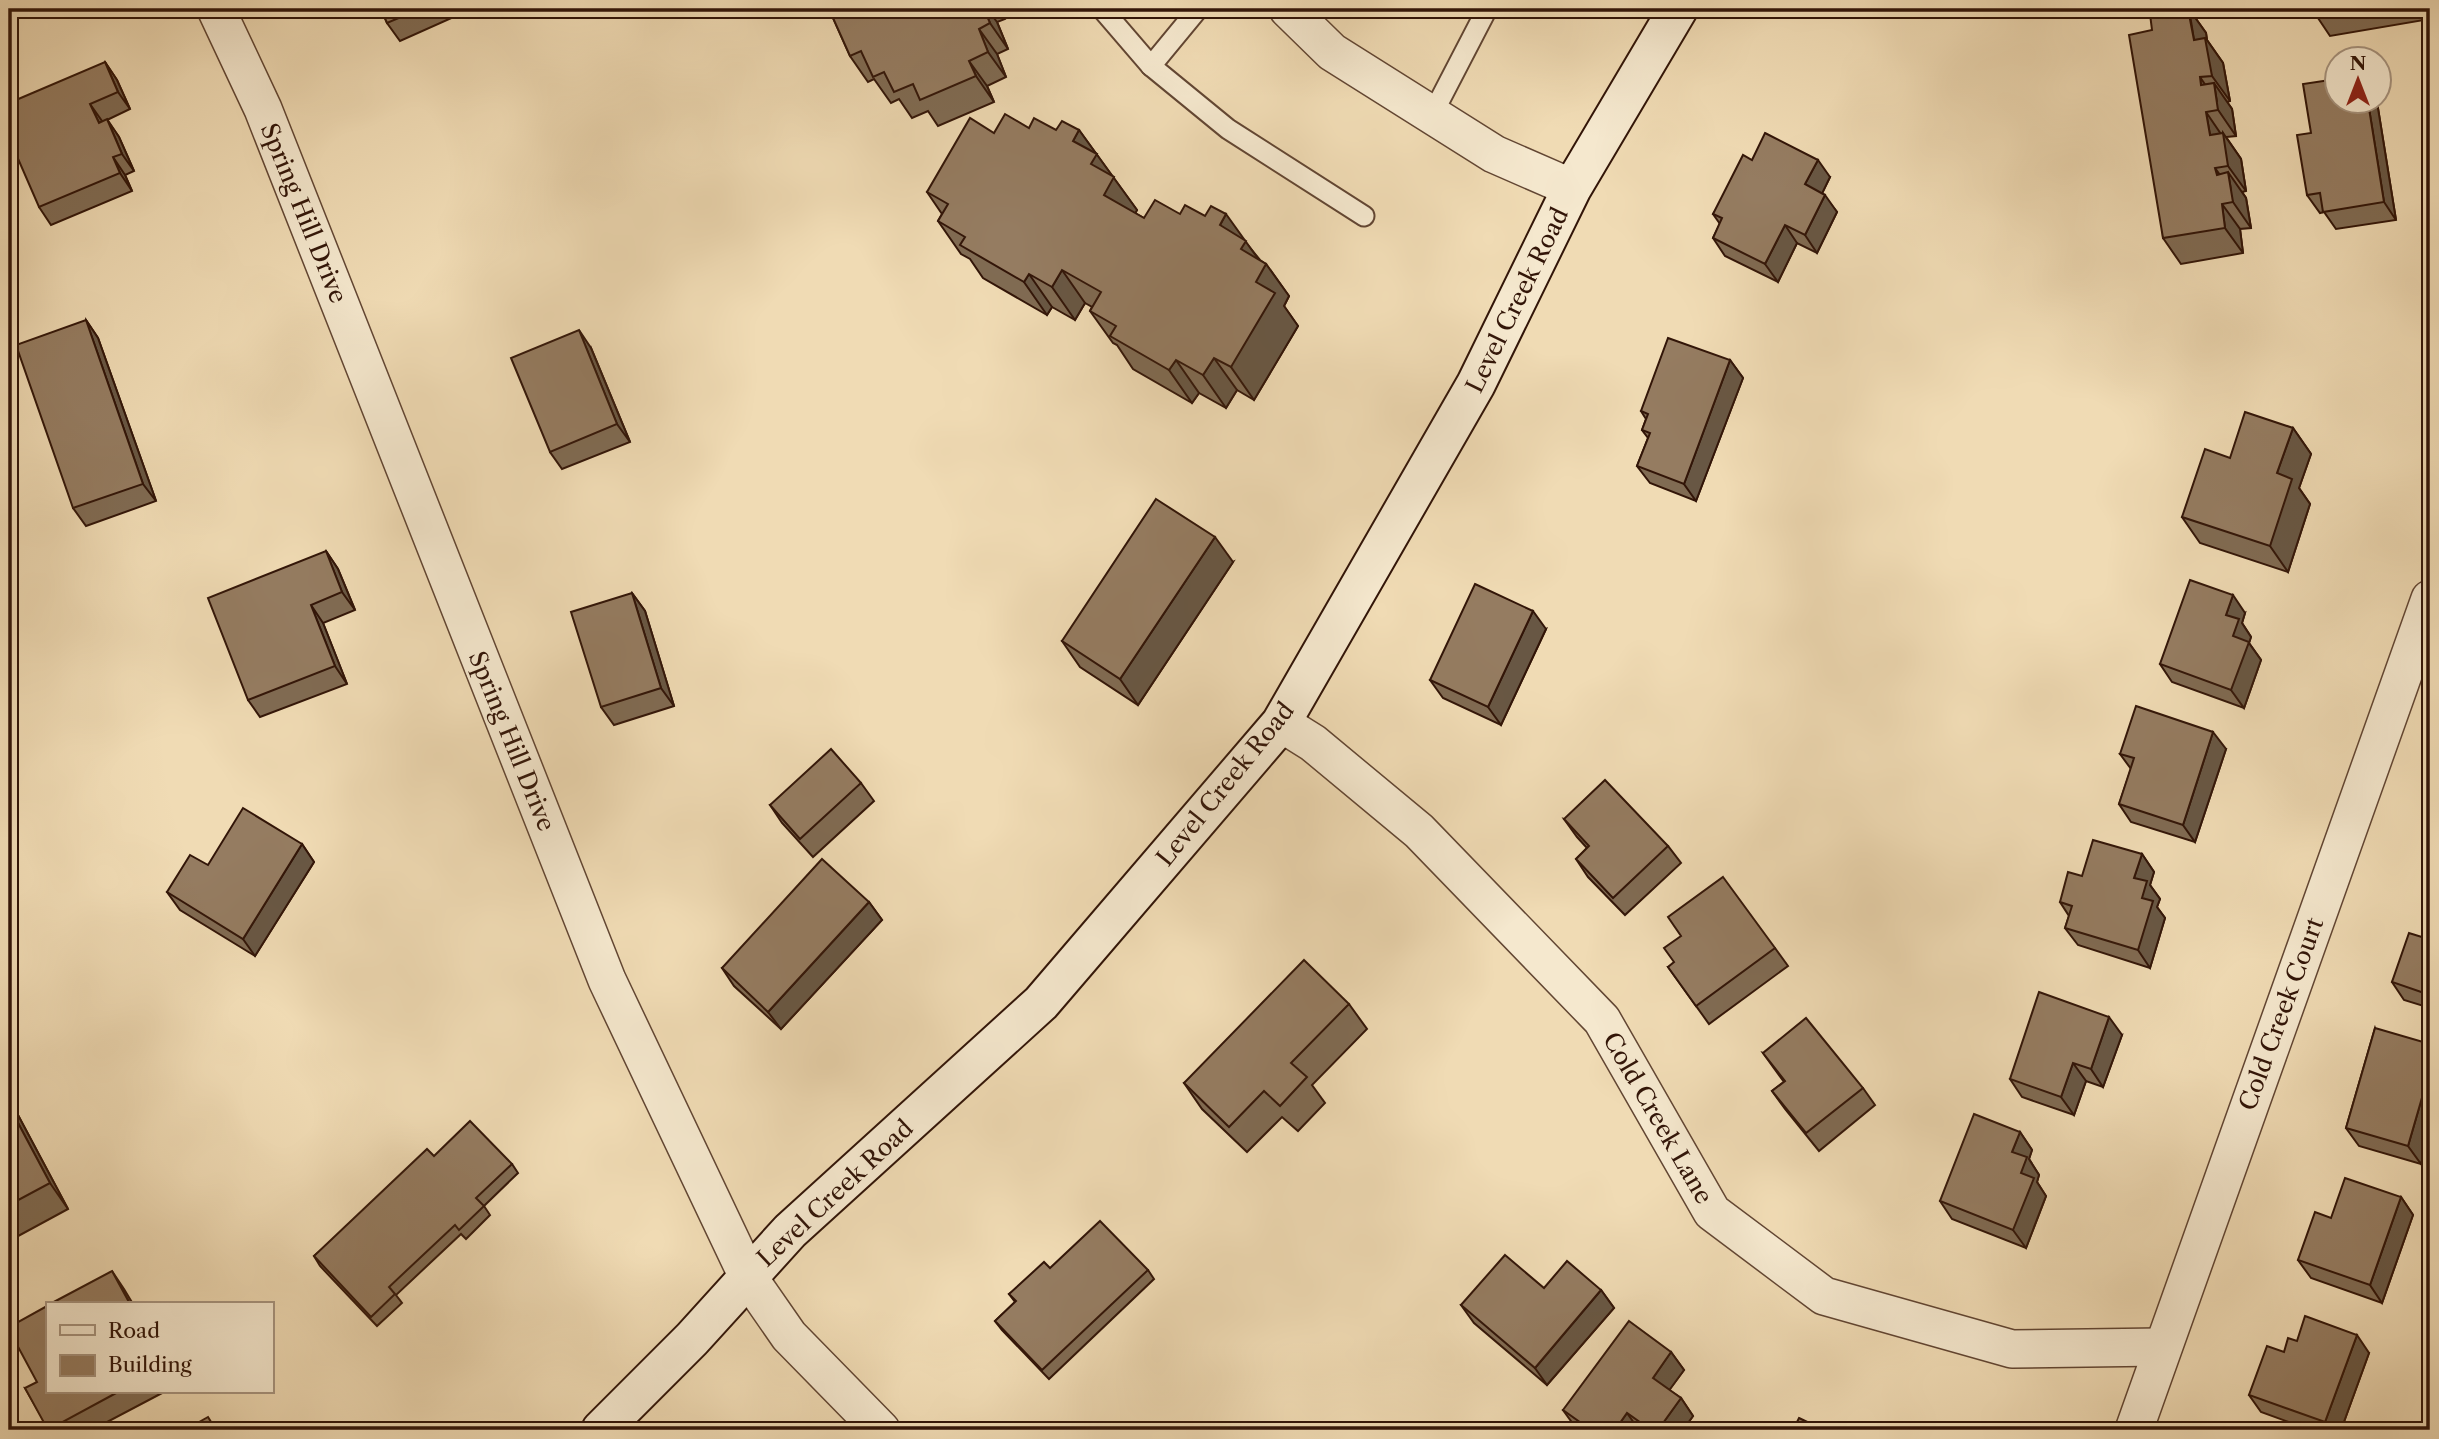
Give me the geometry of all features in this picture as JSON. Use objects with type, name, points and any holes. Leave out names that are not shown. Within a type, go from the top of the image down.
[{"type":"street","name":"Spring Hill Drive","points":[[216,9],[263,109],[607,980],[748,1277],[789,1336],[881,1430]]},
{"type":"street","points":[[1289,9],[1332,52],[1493,154],[1572,188]]},
{"type":"street","name":"Level Creek Road","points":[[601,1430],[692,1339],[790,1231],[1041,1003],[1281,723],[1476,384],[1572,188],[1678,9]]},
{"type":"street","name":"Cold Creek Court","points":[[2134,1430],[2161,1347],[2430,599]]},
{"type":"street","name":"Cold Creek Lane","points":[[1281,723],[1313,743],[1419,831],[1602,1020],[1712,1212],[1824,1296],[2011,1349],[2161,1347]]},
{"type":"lane","points":[[1102,9],[1152,66],[1228,129],[1364,216]]},
{"type":"lane","points":[[1152,66],[1198,9]]},
{"type":"lane","points":[[1432,115],[1487,9]]},
{"type":"building","points":[[381,9],[420,9],[387,23]]},
{"type":"building","points":[[829,9],[984,9],[990,23],[979,29],[988,52],[969,61],[976,76],[920,100],[913,84],[894,92],[884,72],[873,77],[861,51],[850,56]]},
{"type":"building","points":[[2188,9],[2194,40],[2205,38],[2212,76],[2200,77],[2201,85],[2214,83],[2218,110],[2206,112],[2210,135],[2223,133],[2228,166],[2215,168],[2217,175],[2228,172],[2233,202],[2222,204],[2225,228],[2163,238],[2129,35],[2152,30],[2150,14]]},
{"type":"building","points":[[105,62],[118,92],[90,104],[99,123],[107,119],[122,154],[113,157],[120,173],[39,207],[9,138],[9,103]]},
{"type":"building","points":[[2324,81],[2324,116],[2370,116],[2384,202],[2323,212],[2320,193],[2307,195],[2297,135],[2311,133],[2303,84]]},
{"type":"building","points":[[1005,114],[1029,128],[1034,118],[1056,130],[1062,121],[1079,130],[1073,141],[1097,154],[1091,164],[1114,177],[1104,195],[1144,218],[1155,200],[1180,214],[1185,205],[1205,216],[1211,206],[1226,214],[1220,225],[1246,241],[1241,249],[1266,264],[1256,282],[1275,293],[1231,367],[1214,358],[1203,375],[1176,360],[1169,370],[1110,336],[1116,326],[1090,311],[1101,292],[1062,270],[1052,287],[1029,274],[1024,282],[960,245],[965,237],[938,221],[948,204],[927,192],[970,118],[994,133]]},
{"type":"building","points":[[1765,133],[1818,160],[1805,184],[1825,195],[1805,235],[1785,225],[1765,264],[1713,238],[1722,218],[1713,214],[1743,155],[1752,160]]},
{"type":"building","points":[[86,320],[143,484],[73,508],[16,345]]},
{"type":"building","points":[[579,330],[617,424],[550,452],[511,358]]},
{"type":"building","points":[[1668,338],[1730,360],[1684,484],[1637,466],[1650,433],[1642,430],[1648,414],[1641,411]]},
{"type":"building","points":[[2245,412],[2293,428],[2277,473],[2292,479],[2270,546],[2182,517],[2205,449],[2230,458]]},
{"type":"building","points":[[1156,499],[1215,537],[1120,679],[1062,641]]},
{"type":"building","points":[[326,551],[342,592],[311,605],[335,666],[248,700],[208,598]]},
{"type":"building","points":[[2190,580],[2233,595],[2226,615],[2239,619],[2233,636],[2249,642],[2231,690],[2160,664]]},
{"type":"building","points":[[1475,584],[1533,611],[1488,707],[1430,680]]},
{"type":"building","points":[[632,593],[661,688],[601,707],[571,612]]},
{"type":"building","points":[[2136,706],[2213,732],[2183,825],[2119,804],[2134,758],[2120,754]]},
{"type":"building","points":[[831,749],[861,783],[800,839],[770,805]]},
{"type":"building","points":[[1605,780],[1668,846],[1613,898],[1576,859],[1589,846],[1564,819]]},
{"type":"building","points":[[243,808],[302,844],[243,939],[167,892],[190,855],[208,865]]},
{"type":"building","points":[[2093,840],[2142,854],[2134,878],[2147,881],[2142,898],[2153,901],[2138,950],[2065,928],[2072,906],[2060,902],[2068,872],[2082,876]]},
{"type":"building","points":[[822,859],[869,902],[768,1012],[722,968]]},
{"type":"building","points":[[1723,877],[1775,948],[1696,1006],[1668,967],[1674,962],[1664,948],[1681,936],[1668,917]]},
{"type":"building","points":[[2430,924],[2430,995],[2392,982],[2409,933],[2425,938]]},
{"type":"building","points":[[1304,960],[1349,1004],[1291,1063],[1307,1077],[1280,1106],[1264,1091],[1229,1127],[1184,1083]]},
{"type":"building","points":[[2039,992],[2109,1017],[2091,1069],[2073,1063],[2061,1097],[2010,1079]]},
{"type":"building","points":[[1806,1018],[1863,1088],[1806,1133],[1772,1091],[1785,1081],[1763,1053]]},
{"type":"building","points":[[2375,1028],[2430,1044],[2430,1070],[2408,1146],[2346,1128]]},
{"type":"building","points":[[9,1106],[50,1183],[9,1205]]},
{"type":"building","points":[[1974,1114],[2020,1132],[2012,1152],[2027,1157],[2021,1173],[2034,1178],[2013,1230],[1940,1201]]},
{"type":"building","points":[[470,1121],[512,1164],[476,1198],[484,1206],[459,1230],[455,1225],[389,1287],[395,1294],[371,1317],[314,1256],[427,1149],[434,1156]]},
{"type":"building","points":[[2345,1178],[2401,1197],[2370,1285],[2298,1260],[2315,1212],[2331,1218]]},
{"type":"building","points":[[1100,1221],[1148,1270],[1042,1370],[995,1321],[1016,1301],[1009,1294],[1044,1262],[1050,1268]]},
{"type":"building","points":[[1505,1255],[1544,1288],[1567,1261],[1601,1290],[1535,1368],[1461,1305]]},
{"type":"building","points":[[112,1271],[129,1302],[54,1302]]},
{"type":"building","points":[[46,1307],[46,1394],[114,1394],[48,1430],[25,1388],[37,1382],[9,1327]]},
{"type":"building","points":[[2305,1316],[2357,1335],[2325,1422],[2249,1395],[2267,1346],[2284,1352],[2288,1338],[2297,1341]]},
{"type":"building","points":[[1629,1321],[1671,1352],[1653,1378],[1681,1398],[1658,1430],[1651,1430],[1627,1413],[1615,1430],[1591,1430],[1563,1410]]},
{"type":"building","points":[[208,1417],[216,1430],[185,1430]]},
{"type":"building","points":[[1799,1418],[1824,1430],[1793,1430]]}]
